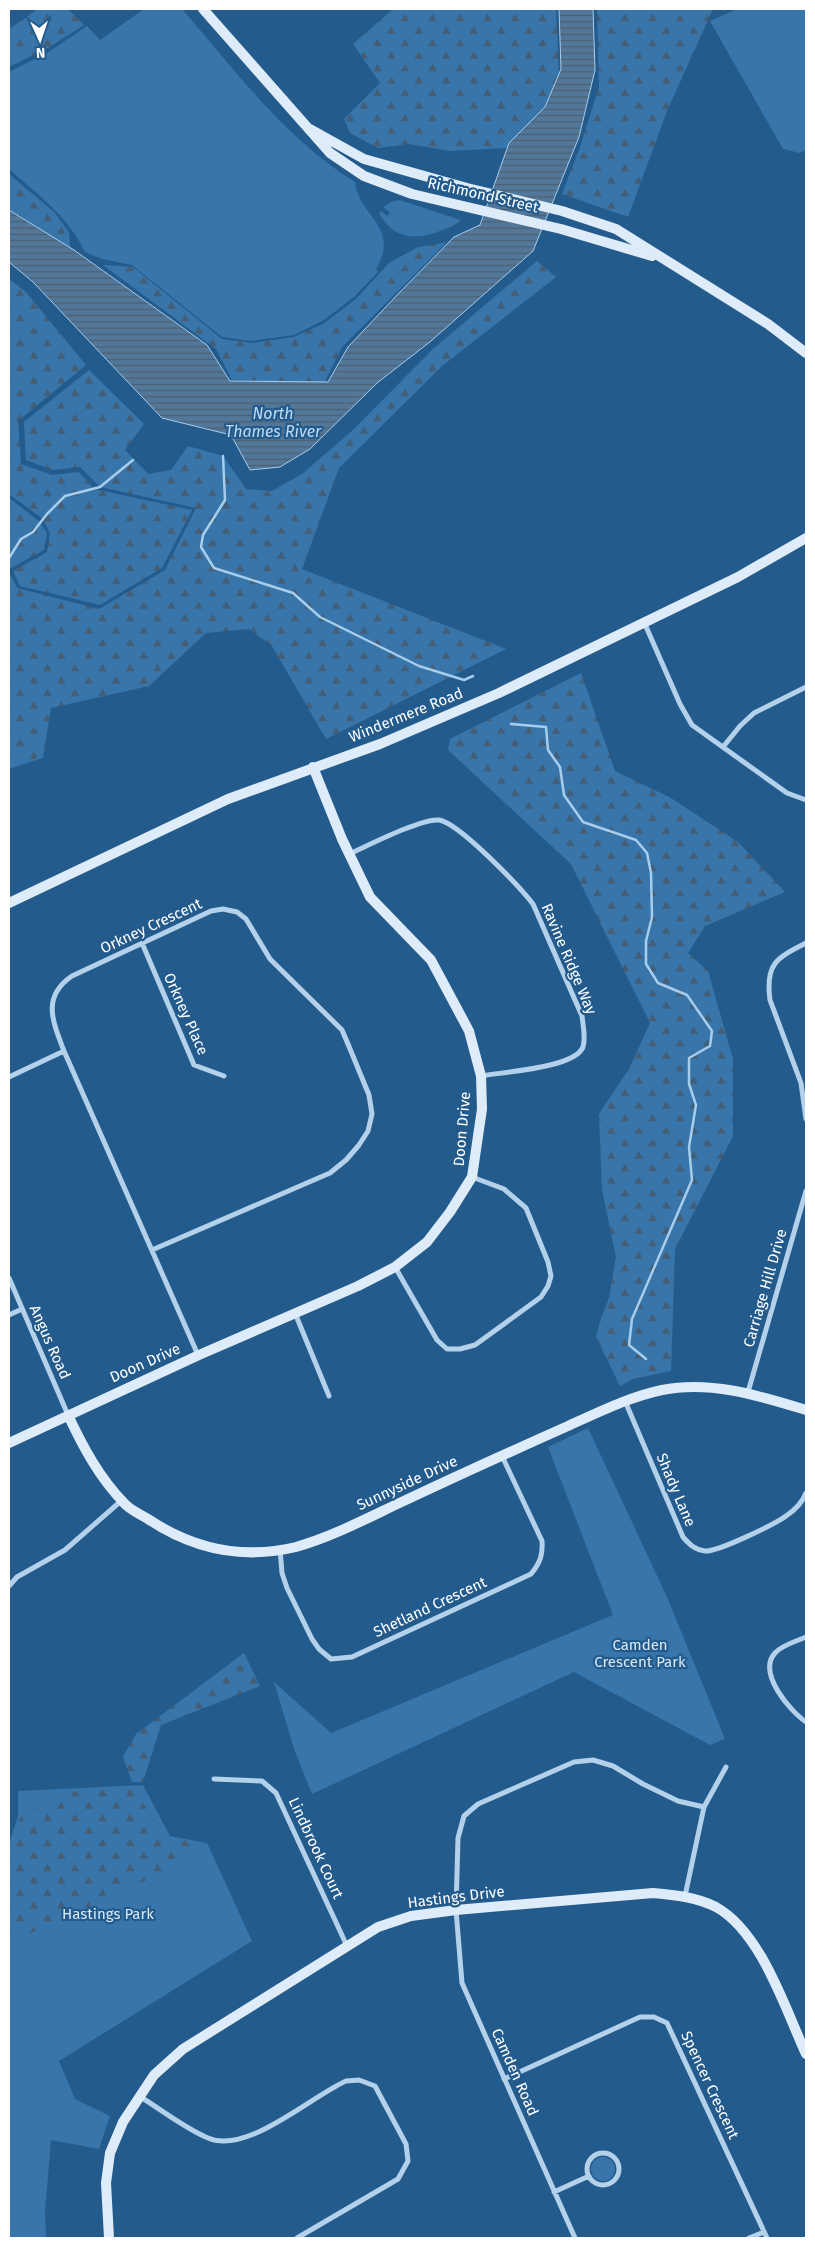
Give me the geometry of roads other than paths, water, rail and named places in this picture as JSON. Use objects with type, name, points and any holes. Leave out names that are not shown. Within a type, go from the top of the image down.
[{"type":"street","name":"Richmond Street","points":[[203,9],[310,128],[330,153],[364,176],[412,194],[561,229],[665,260]]},
{"type":"street","name":"Richmond Street","points":[[310,128],[364,159],[467,188],[562,211],[616,229],[768,324],[806,353]]},
{"type":"street","name":"Windermere Road","points":[[9,903],[228,799],[380,744],[499,693],[738,577],[806,538]]},
{"type":"street","points":[[644,622],[680,704],[692,725],[786,793],[806,800]]},
{"type":"street","points":[[723,747],[740,726],[754,713],[806,687]]},
{"type":"street","name":"Doon Drive","points":[[9,1443],[199,1355],[358,1286],[395,1267],[427,1242],[450,1212],[472,1177],[482,1109],[481,1076],[469,1031],[431,960],[370,897],[349,854],[313,767]]},
{"type":"street","name":"Ravine Ridge Way","points":[[349,854],[410,827],[439,820],[457,829],[521,889],[532,904],[582,1016],[583,1047],[578,1056],[561,1063],[481,1076]]},
{"type":"street","name":"Orkney Crescent","points":[[152,1250],[330,1173],[346,1160],[368,1131],[372,1114],[369,1095],[342,1030],[280,971],[263,950],[246,919],[237,912],[223,909],[211,911],[72,976],[61,983],[53,996],[52,1010],[54,1022],[64,1051],[152,1250],[199,1355]]},
{"type":"street","points":[[806,943],[780,956],[773,964],[768,988],[770,1000],[804,1082],[806,1120]]},
{"type":"street","name":"Orkney Place","points":[[142,944],[194,1065],[224,1076]]},
{"type":"street","points":[[9,1077],[64,1051]]},
{"type":"street","points":[[395,1267],[437,1340],[448,1349],[460,1349],[475,1345],[541,1297],[548,1286],[551,1276],[548,1262],[526,1208],[504,1189],[472,1177]]},
{"type":"street","name":"Carriage Hill Drive","points":[[748,1392],[806,1191]]},
{"type":"street","name":"Angus Road","points":[[9,1278],[68,1415]]},
{"type":"street","points":[[9,1315],[22,1309]]},
{"type":"street","points":[[294,1313],[329,1396]]},
{"type":"street","name":"Sunnyside Drive","points":[[68,1415],[82,1446],[100,1474],[122,1500],[156,1525],[187,1542],[203,1547],[256,1552],[295,1547],[330,1536],[502,1455],[625,1401],[662,1390],[683,1388],[748,1392],[806,1410]]},
{"type":"street","name":"Shady Lane","points":[[625,1401],[683,1537],[692,1547],[705,1551],[720,1548],[785,1517],[802,1502],[806,1493]]},
{"type":"street","name":"Shetland Crescent","points":[[280,1549],[282,1572],[286,1588],[312,1639],[319,1649],[331,1659],[352,1657],[531,1574],[538,1565],[543,1553],[542,1541],[502,1455]]},
{"type":"street","points":[[9,1586],[16,1577],[65,1550],[122,1500]]},
{"type":"street","points":[[806,1637],[774,1654],[770,1664],[772,1679],[782,1699],[806,1722]]},
{"type":"street","name":"Camden Road","points":[[575,2238],[462,1983],[456,1910],[458,1838],[464,1816],[478,1804],[574,1762],[593,1760],[613,1766],[643,1784],[678,1801],[704,1807]]},
{"type":"street","points":[[685,1896],[704,1807],[726,1767]]},
{"type":"street","name":"Lindbrook Court","points":[[214,1779],[262,1781],[276,1793],[348,1947]]},
{"type":"street","name":"Hastings Drive","points":[[109,2238],[106,2183],[110,2153],[120,2127],[154,2075],[183,2049],[378,1927],[411,1916],[456,1910],[653,1893],[685,1896],[716,1907],[744,1928],[763,1959],[806,2054]]},
{"type":"street","name":"Spencer Crescent","points":[[504,2079],[640,2017],[654,2017],[667,2023],[767,2238]]},
{"type":"street","points":[[139,2096],[210,2139],[233,2142],[257,2134],[346,2081],[359,2080],[375,2086],[406,2144],[408,2161],[398,2179],[297,2238]]},
{"type":"street","points":[[596,2154],[610,2154],[618,2162],[619,2173],[608,2184],[597,2184],[589,2176],[587,2172],[588,2162],[596,2154]]},
{"type":"street","points":[[554,2192],[589,2176]]},
{"type":"street","points":[[749,2238],[764,2232]]},
{"type":"water","name":"North Thames River","points":[[559,9],[593,9],[595,70],[579,137],[533,251],[431,341],[377,383],[310,449],[280,467],[250,470],[231,435],[162,418],[33,282],[9,262],[9,210],[74,250],[207,345],[230,381],[328,382],[348,347],[399,293],[454,237],[480,225],[509,143],[545,107],[561,69]]},
{"type":"waterway","points":[[223,456],[225,500],[203,535],[201,547],[214,568],[293,593],[320,617],[419,666],[464,680],[473,676]]},
{"type":"waterway","points":[[9,558],[21,539],[33,532],[65,496],[100,487],[133,460]]},
{"type":"waterway","points":[[511,724],[546,727],[548,750],[560,767],[564,795],[583,822],[636,840],[647,853],[651,873],[652,917],[646,941],[646,964],[658,983],[687,995],[712,1031],[710,1046],[689,1058],[689,1084],[696,1105],[689,1147],[692,1180],[632,1319],[629,1345],[646,1359]]},
{"type":"park label","name":"Camden Crescent Park","points":[[640,1654]]},
{"type":"park label","name":"Hastings Park","points":[[108,1914]]}]
